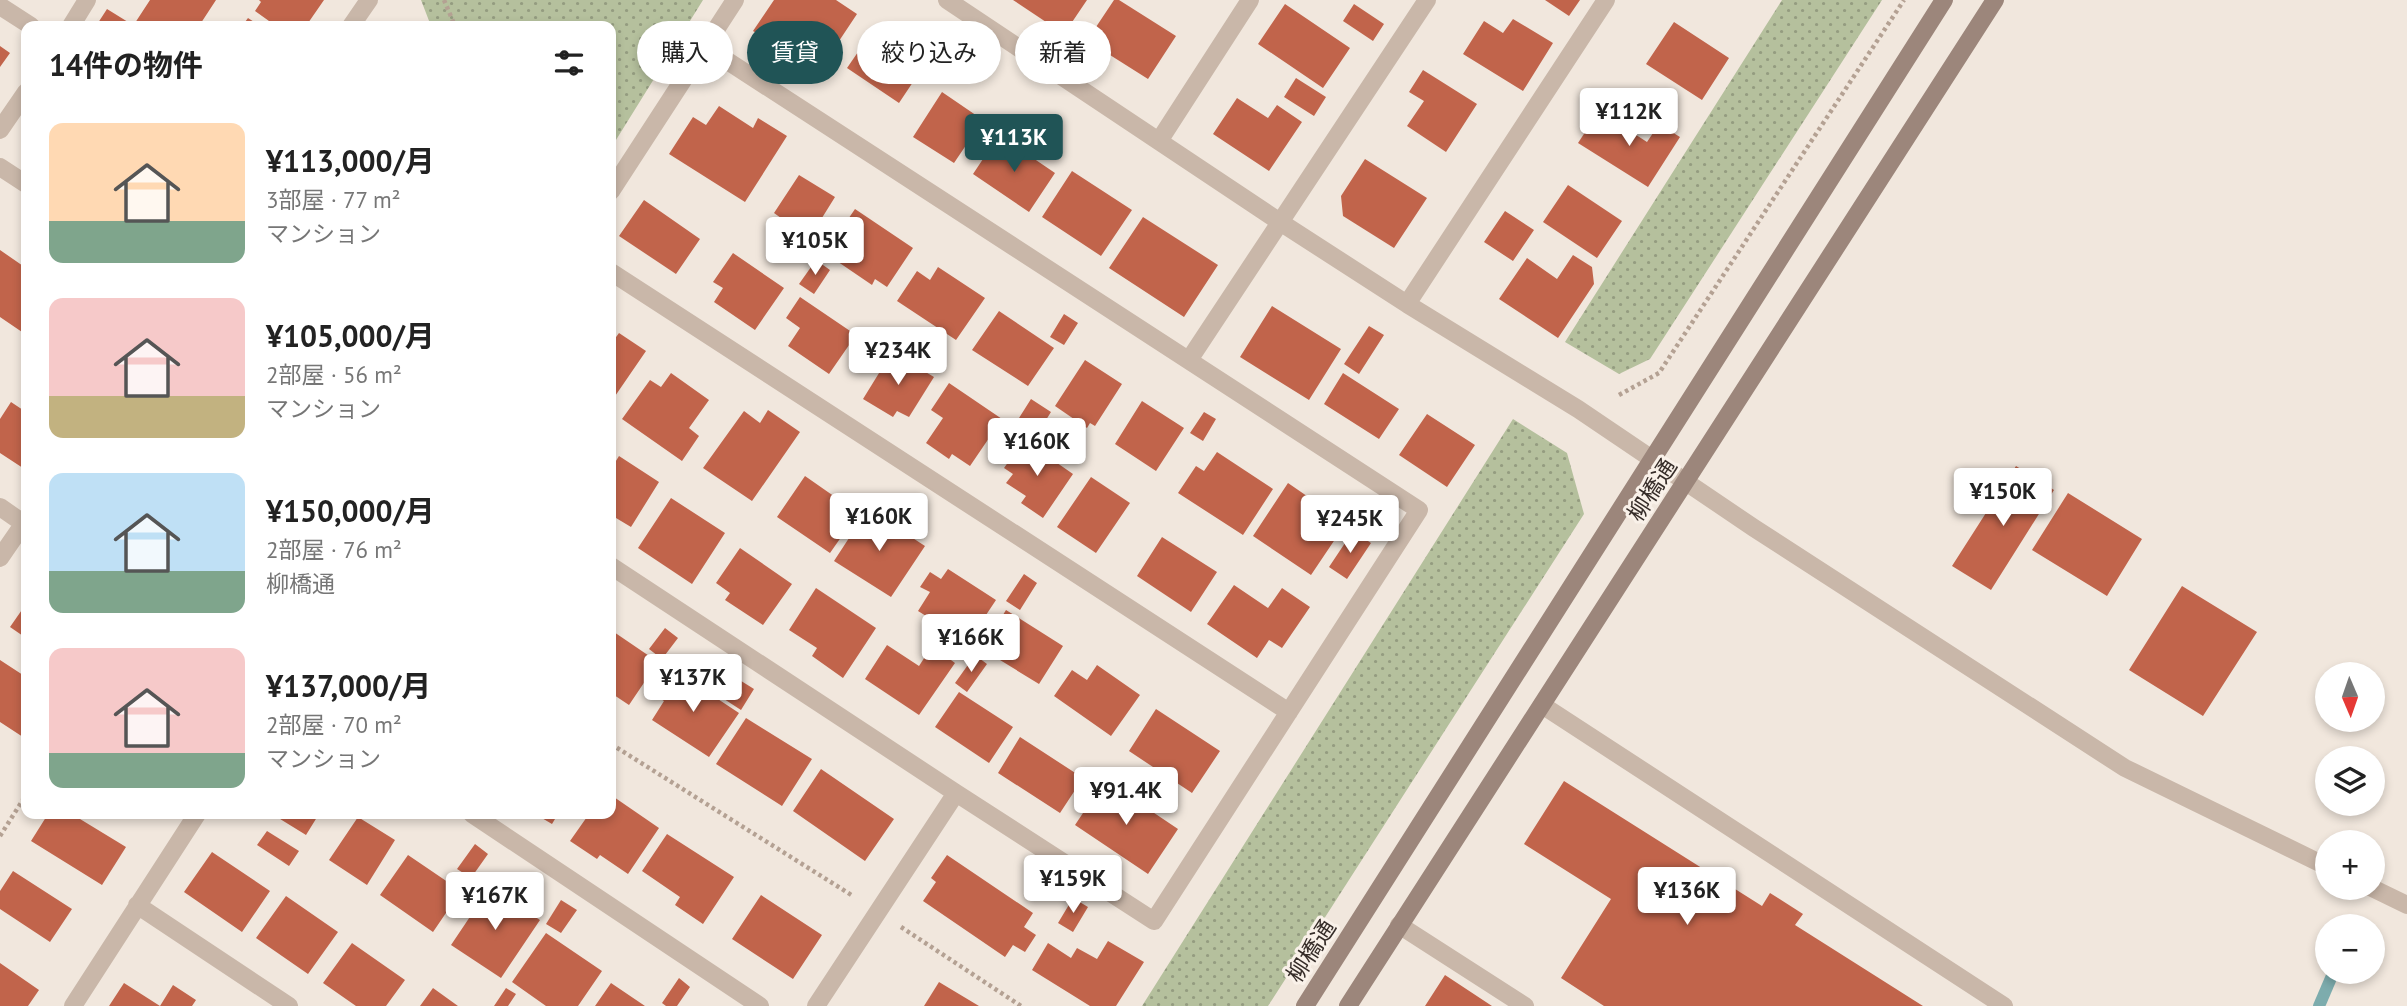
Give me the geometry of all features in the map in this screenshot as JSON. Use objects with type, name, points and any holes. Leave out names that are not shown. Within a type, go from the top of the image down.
[{"type":"street","points":[[74,21],[87,0]]},
{"type":"street","points":[[354,21],[369,0]]},
{"type":"street","points":[[722,21],[735,0]]},
{"type":"street","points":[[1159,141],[1250,0]]},
{"type":"street","points":[[1189,360],[1427,0]]},
{"type":"street","points":[[1407,304],[1606,0]]},
{"type":"street","name":"柳橋通","points":[[1305,1006],[1944,0]]},
{"type":"street","name":"柳橋通","points":[[1348,1006],[1995,0]]},
{"type":"street","points":[[956,2],[1280,222],[1578,409],[2125,768],[2315,861]]},
{"type":"street","points":[[0,6],[23,21]]},
{"type":"street","points":[[616,569],[1154,921],[1419,510],[733,64]]},
{"type":"street","points":[[616,183],[682,84]]},
{"type":"street","points":[[0,130],[21,99]]},
{"type":"street","points":[[0,167],[21,181]]},
{"type":"street","points":[[616,275],[1289,712]]},
{"type":"street","points":[[0,507],[21,521]]},
{"type":"street","points":[[0,558],[21,529]]},
{"type":"street","points":[[1542,705],[2004,1006]]},
{"type":"street","points":[[816,1006],[956,793]]},
{"type":"street","points":[[73,1006],[194,819]]},
{"type":"street","points":[[480,819],[760,1006]]},
{"type":"street","points":[[2385,894],[2407,905]]},
{"type":"street","points":[[137,905],[289,1006]]},
{"type":"street","points":[[1399,925],[1525,1006]]},
{"type":"path","points":[[444,0],[453,21]]},
{"type":"path","points":[[1619,395],[1659,373],[1904,0]]},
{"type":"path","points":[[616,747],[878,912],[1021,1006]]},
{"type":"path","points":[[0,836],[21,803]]},
{"type":"green space","points":[[421,0],[703,0],[690,21],[637,21],[637,84],[651,84],[616,140],[616,21],[429,21]]},
{"type":"green space","points":[[1782,0],[1882,0],[1650,359],[1619,374],[1565,342]]},
{"type":"green space","points":[[1513,419],[1567,453],[1584,514],[1268,1006],[1142,1006]]},
{"type":"building","points":[[150,0],[216,0],[202,21],[136,21]]},
{"type":"building","points":[[259,0],[324,0],[309,21],[269,21],[255,11],[261,2]]},
{"type":"building","points":[[774,0],[836,0],[857,14],[843,35],[843,21],[760,21]]},
{"type":"building","points":[[1013,0],[1087,0],[1073,21],[1044,21]]},
{"type":"building","points":[[1114,0],[1119,0],[1176,36],[1148,79],[1111,56],[1111,21],[1100,21]]},
{"type":"building","points":[[1545,0],[1580,0],[1569,16]]},
{"type":"building","points":[[1285,4],[1350,48],[1323,88],[1258,44]]},
{"type":"building","points":[[1354,4],[1384,24],[1373,41],[1343,21]]},
{"type":"building","points":[[107,9],[126,21],[99,21]]},
{"type":"building","points":[[1513,19],[1553,43],[1523,91],[1463,54],[1484,21],[1503,33]]},
{"type":"building","points":[[1674,22],[1729,58],[1702,100],[1646,64]]},
{"type":"building","points":[[0,46],[10,53],[0,67]]},
{"type":"building","points":[[857,54],[857,75],[847,68]]},
{"type":"building","points":[[1423,70],[1477,104],[1446,152],[1407,126],[1424,101],[1409,92]]},
{"type":"building","points":[[1296,78],[1326,97],[1314,116],[1284,97]]},
{"type":"building","points":[[871,84],[912,84],[899,103]]},
{"type":"building","points":[[942,92],[983,120],[954,163],[913,137]]},
{"type":"building","points":[[1237,98],[1268,118],[1277,105],[1302,122],[1269,171],[1213,134]]},
{"type":"building","points":[[719,106],[753,128],[758,118],[787,136],[745,202],[669,154],[693,117],[706,125]]},
{"type":"building","points":[[1599,111],[1647,142],[1659,124],[1680,137],[1648,187],[1578,143]]},
{"type":"building","points":[[999,135],[1055,173],[1029,212],[973,174]]},
{"type":"building","points":[[1365,159],[1427,198],[1394,248],[1343,216],[1341,196]]},
{"type":"building","points":[[1072,171],[1132,210],[1101,256],[1042,217]]},
{"type":"building","points":[[799,175],[835,197],[807,242],[777,224],[781,218],[774,213]]},
{"type":"building","points":[[1568,185],[1622,221],[1597,258],[1543,222]]},
{"type":"building","points":[[644,200],[700,239],[676,274],[619,236]]},
{"type":"building","points":[[855,209],[913,248],[887,287],[875,279],[872,285],[825,253]]},
{"type":"building","points":[[1505,211],[1534,230],[1513,261],[1484,242]]},
{"type":"building","points":[[1143,217],[1218,265],[1184,317],[1109,268]]},
{"type":"building","points":[[0,250],[21,265],[21,331],[0,317]]},
{"type":"building","points":[[733,253],[784,288],[755,330],[714,302],[723,288],[713,282]]},
{"type":"building","points":[[1573,255],[1592,267],[1594,284],[1558,338],[1499,299],[1527,258],[1557,279]]},
{"type":"building","points":[[816,260],[830,270],[814,294],[799,284]]},
{"type":"building","points":[[938,267],[985,298],[956,340],[897,301],[917,271],[930,280]]},
{"type":"building","points":[[800,297],[856,335],[829,374],[788,346],[800,328],[786,318]]},
{"type":"building","points":[[1272,306],[1341,349],[1309,400],[1240,357]]},
{"type":"building","points":[[999,311],[1054,348],[1028,386],[972,350]]},
{"type":"building","points":[[1064,314],[1078,323],[1064,345],[1050,337]]},
{"type":"building","points":[[1369,326],[1384,335],[1359,374],[1344,364]]},
{"type":"building","points":[[619,333],[646,351],[616,395],[616,337]]},
{"type":"building","points":[[892,352],[934,377],[909,417],[897,411],[893,417],[863,399]]},
{"type":"building","points":[[1085,360],[1122,384],[1095,426],[1090,423],[1087,428],[1055,406]]},
{"type":"building","points":[[671,373],[709,400],[689,428],[699,436],[682,461],[622,419],[650,380],[661,387]]},
{"type":"building","points":[[1343,373],[1399,409],[1379,439],[1324,404]]},
{"type":"building","points":[[949,383],[1002,419],[970,466],[952,454],[949,459],[926,443],[943,418],[931,410]]},
{"type":"building","points":[[1031,399],[1051,412],[1034,439],[1014,426]]},
{"type":"building","points":[[1142,401],[1184,428],[1156,471],[1115,444]]},
{"type":"building","points":[[11,402],[21,409],[21,467],[0,453],[0,419]]},
{"type":"building","points":[[768,410],[800,432],[752,501],[703,468],[744,411],[760,423]]},
{"type":"building","points":[[1204,412],[1216,419],[1203,441],[1190,433]]},
{"type":"building","points":[[1427,414],[1475,445],[1447,487],[1399,455]]},
{"type":"building","points":[[1024,440],[1073,474],[1043,518],[1021,503],[1026,496],[1006,483],[1013,474],[1004,468]]},
{"type":"building","points":[[1217,452],[1273,489],[1243,535],[1178,493],[1196,466],[1204,471]]},
{"type":"building","points":[[619,456],[659,482],[631,527],[616,518],[616,461]]},
{"type":"building","points":[[2016,466],[2054,490],[1991,590],[1952,566]]},
{"type":"building","points":[[805,476],[858,513],[830,553],[777,517]]},
{"type":"building","points":[[1091,477],[1130,503],[1096,553],[1057,527]]},
{"type":"building","points":[[1288,483],[1346,523],[1311,575],[1253,536]]},
{"type":"building","points":[[2068,493],[2142,539],[2107,596],[2032,550]]},
{"type":"building","points":[[671,498],[725,533],[692,584],[638,548]]},
{"type":"building","points":[[868,509],[925,546],[891,597],[834,561]]},
{"type":"building","points":[[1353,531],[1371,543],[1347,579],[1329,567]]},
{"type":"building","points":[[1162,537],[1217,572],[1191,612],[1137,576]]},
{"type":"building","points":[[740,548],[792,584],[763,625],[725,600],[730,593],[716,583]]},
{"type":"building","points":[[948,569],[996,600],[968,642],[918,611],[930,592],[920,587],[930,572],[941,579]]},
{"type":"building","points":[[1024,574],[1037,583],[1020,610],[1006,601]]},
{"type":"building","points":[[1234,585],[1268,608],[1282,588],[1310,607],[1282,648],[1269,640],[1257,658],[1207,624]]},
{"type":"building","points":[[2182,586],[2257,632],[2203,716],[2129,670]]},
{"type":"building","points":[[816,588],[876,628],[843,678],[812,656],[817,648],[789,630]]},
{"type":"building","points":[[1006,610],[1063,646],[1039,684],[982,649]]},
{"type":"building","points":[[21,611],[21,635],[10,627]]},
{"type":"building","points":[[665,628],[678,638],[662,659],[649,649]]},
{"type":"building","points":[[616,633],[658,662],[629,705],[616,696]]},
{"type":"building","points":[[887,645],[919,666],[932,646],[955,663],[919,715],[865,679]]},
{"type":"building","points":[[975,655],[987,664],[967,692],[955,683]]},
{"type":"building","points":[[0,660],[21,674],[21,736],[0,722]]},
{"type":"building","points":[[1097,665],[1140,695],[1111,736],[1054,696],[1072,670],[1087,680]]},
{"type":"building","points":[[674,670],[739,713],[709,757],[652,720],[664,701],[656,696]]},
{"type":"building","points":[[738,679],[754,689],[741,710],[724,699]]},
{"type":"building","points":[[959,692],[1013,727],[989,763],[935,727]]},
{"type":"building","points":[[1156,709],[1220,751],[1192,793],[1129,751]]},
{"type":"building","points":[[746,718],[812,759],[782,806],[716,764]]},
{"type":"building","points":[[1020,737],[1083,778],[1060,813],[998,773]]},
{"type":"building","points":[[821,769],[894,819],[865,861],[793,811]]},
{"type":"building","points":[[1105,780],[1178,829],[1148,874],[1075,825]]},
{"type":"building","points":[[1564,781],[1762,906],[1770,893],[1803,914],[1795,925],[1923,1006],[1604,1006],[1561,978],[1611,899],[1524,844]]},
{"type":"building","points":[[616,798],[659,828],[628,874],[600,855],[597,859],[570,841],[585,819],[616,819]]},
{"type":"building","points":[[45,819],[80,819],[126,847],[102,885],[31,841]]},
{"type":"building","points":[[280,819],[316,819],[306,835]]},
{"type":"building","points":[[357,819],[361,819],[395,840],[367,885],[329,860]]},
{"type":"building","points":[[267,831],[299,851],[289,866],[257,845]]},
{"type":"building","points":[[667,834],[734,877],[703,924],[675,905],[680,897],[642,871]]},
{"type":"building","points":[[475,844],[488,854],[471,878],[457,869]]},
{"type":"building","points":[[212,852],[270,891],[242,932],[184,892]]},
{"type":"building","points":[[408,855],[461,891],[433,932],[380,895]]},
{"type":"building","points":[[947,855],[1033,913],[1024,927],[1036,935],[1025,952],[1013,945],[1005,957],[923,901],[936,882],[931,878]]},
{"type":"building","points":[[13,871],[72,909],[50,942],[0,909],[0,891]]},
{"type":"building","points":[[490,887],[540,920],[501,978],[451,945]]},
{"type":"building","points":[[761,895],[822,935],[793,979],[732,939]]},
{"type":"building","points":[[286,896],[338,932],[308,974],[256,938]]},
{"type":"building","points":[[1073,898],[1088,907],[1073,932],[1058,923]]},
{"type":"building","points":[[561,900],[577,910],[561,933],[546,924]]},
{"type":"building","points":[[546,933],[602,971],[578,1006],[546,1006],[512,982]]},
{"type":"building","points":[[1108,941],[1144,962],[1116,1006],[1090,1006],[1032,970],[1048,943],[1071,958],[1077,948],[1097,959]]},
{"type":"building","points":[[352,943],[405,980],[386,1006],[356,1006],[323,983]]},
{"type":"building","points":[[0,963],[39,990],[28,1006],[0,1006]]},
{"type":"building","points":[[1445,975],[1492,1006],[1425,1006]]},
{"type":"building","points":[[679,978],[690,987],[677,1006],[666,1006],[662,1003]]},
{"type":"building","points":[[939,982],[979,1006],[924,1006]]},
{"type":"building","points":[[124,983],[160,1006],[109,1006]]},
{"type":"building","points":[[611,983],[645,1006],[595,1006]]},
{"type":"building","points":[[173,985],[196,1000],[192,1006],[160,1006]]},
{"type":"building","points":[[433,988],[458,1006],[420,1006]]},
{"type":"building","points":[[506,988],[516,994],[508,1006],[494,1006]]},
{"type":"waterway","points":[[2319,1006],[2328,984]]}]
